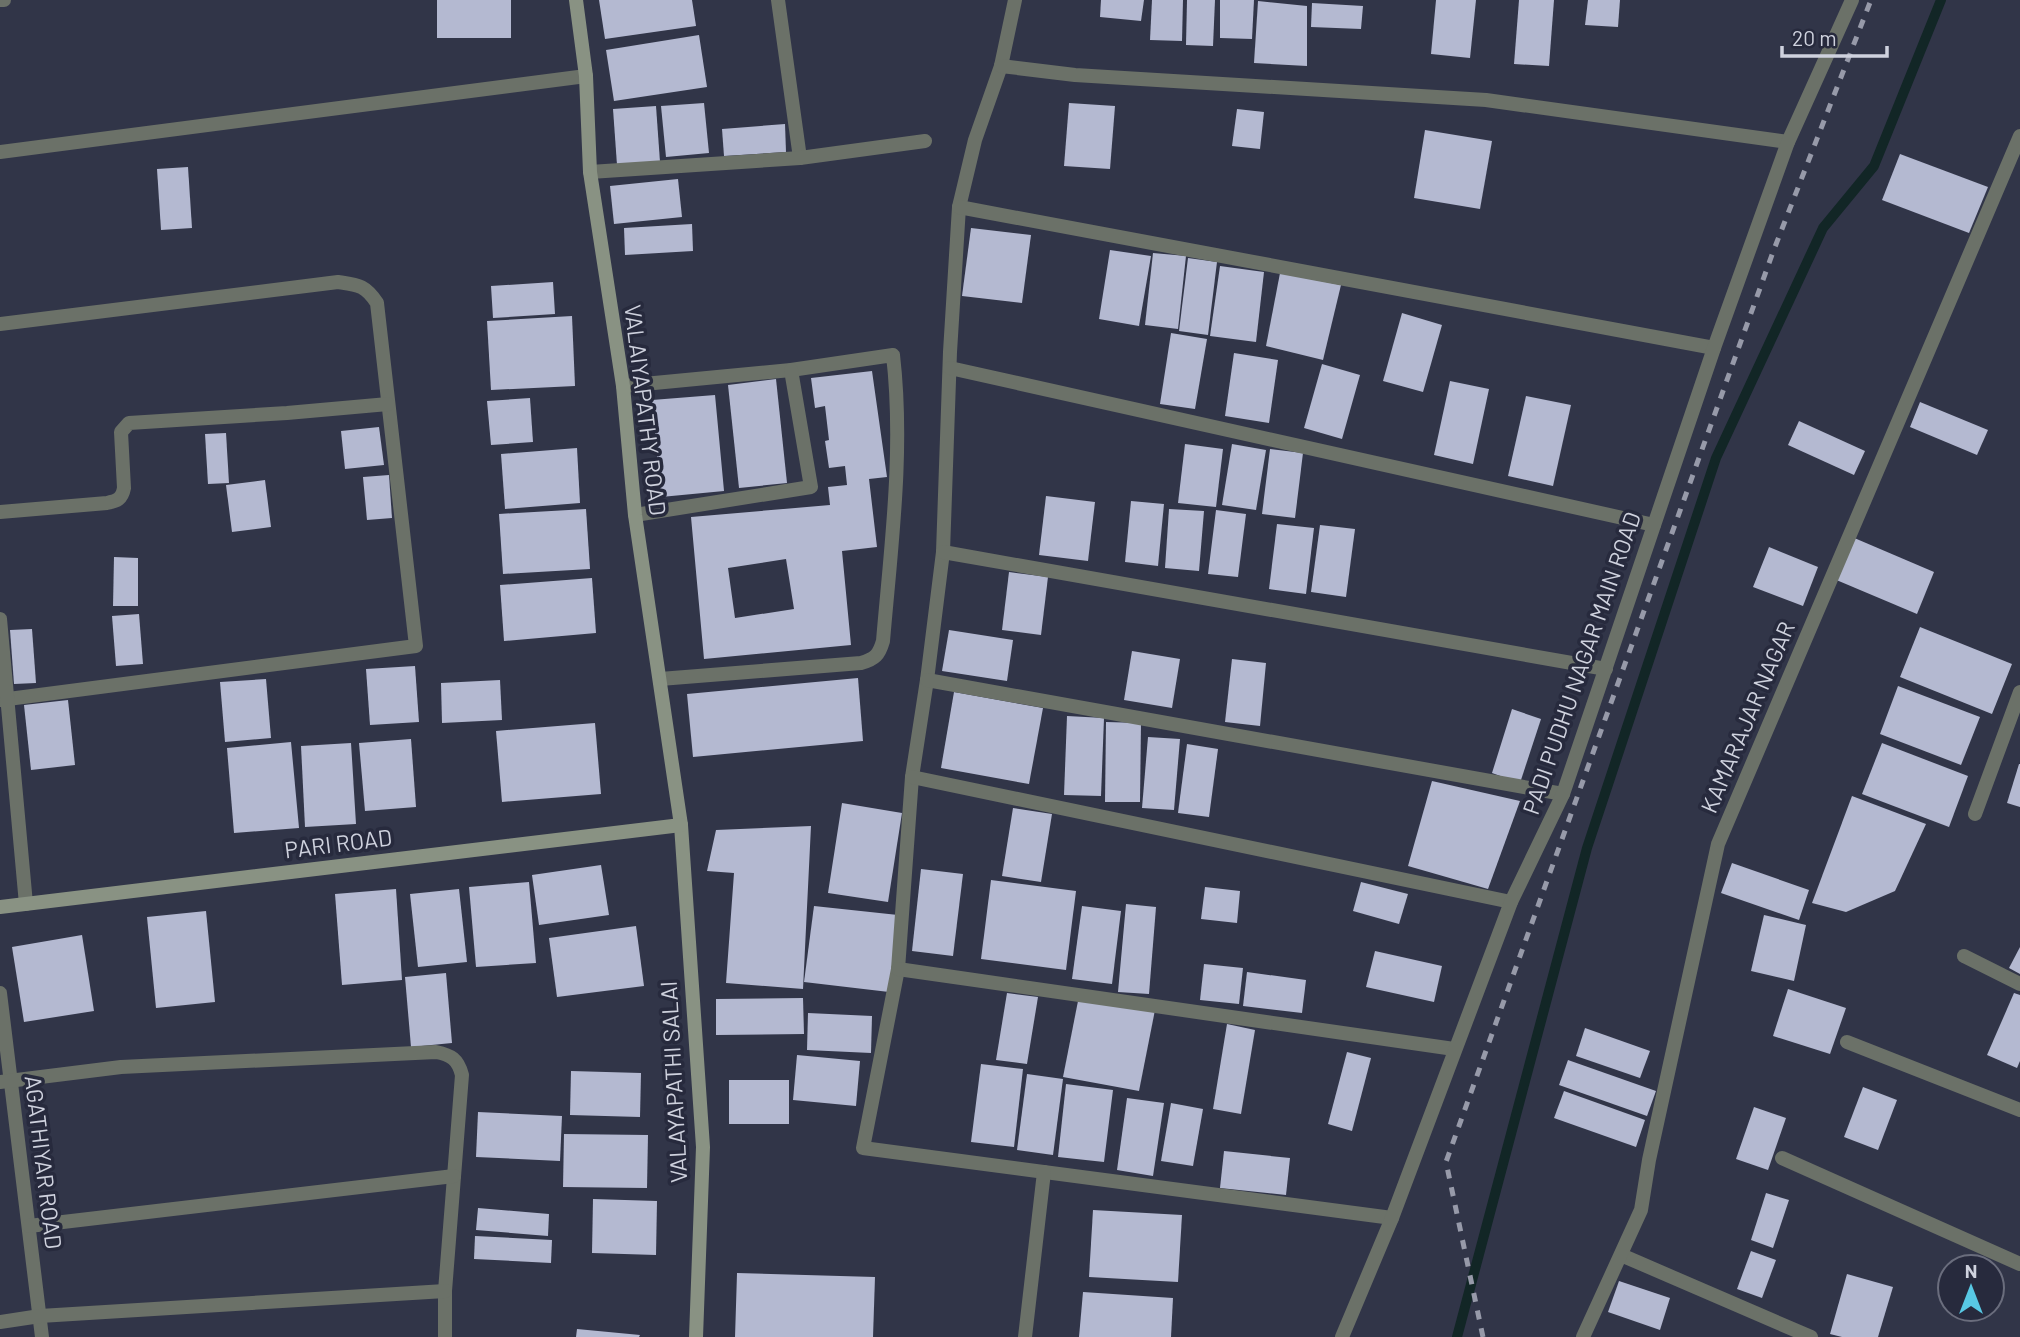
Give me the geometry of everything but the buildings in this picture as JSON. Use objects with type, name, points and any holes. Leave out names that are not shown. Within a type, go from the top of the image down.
[{"type":"main road","name":"VALAIYAPATHY ROAD","points":[[576,0],[586,76],[590,172],[623,386],[635,515],[681,825]]},
{"type":"main road","name":"PARI ROAD","points":[[0,907],[681,825]]},
{"type":"main road","name":"VALAYAPATHI SALAI","points":[[681,825],[703,1147],[696,1337]]},
{"type":"street","points":[[778,0],[800,158]]},
{"type":"street","points":[[1014,0],[1001,66],[975,140],[959,207],[943,552],[912,778],[898,969],[863,1148],[1392,1218]]},
{"type":"street","name":"PADI PUDHU NAGAR MAIN ROAD","points":[[1342,1337],[1392,1218],[1511,901],[1563,794],[1714,348],[1788,142],[1852,0]]},
{"type":"street","points":[[1001,66],[1075,75],[1486,100],[1788,142]]},
{"type":"street","points":[[0,152],[586,76]]},
{"type":"street","name":"KAMARAJAR NAGAR","points":[[1583,1337],[1641,1210],[1651,1149],[1718,844],[2020,136]]},
{"type":"street","points":[[590,172],[800,158],[925,141]]},
{"type":"street","points":[[959,207],[1714,348]]},
{"type":"street","points":[[0,324],[338,282],[358,285],[369,292],[377,303],[416,646],[4,699]]},
{"type":"street","points":[[623,386],[791,370],[893,355],[898,398],[895,495],[880,653],[874,659],[861,663],[660,679]]},
{"type":"street","points":[[950,368],[1654,525]]},
{"type":"street","points":[[635,515],[811,487],[791,370]]},
{"type":"street","points":[[0,512],[117,500],[122,496],[124,488],[121,432],[129,423],[388,404]]},
{"type":"street","points":[[943,552],[1606,669]]},
{"type":"street","points":[[0,619],[4,699],[26,904]]},
{"type":"street","points":[[927,680],[1563,794]]},
{"type":"street","points":[[1975,814],[2020,692]]},
{"type":"street","points":[[912,778],[1511,901]]},
{"type":"street","points":[[1964,956],[2020,984]]},
{"type":"street","points":[[898,969],[1454,1049]]},
{"type":"street","name":"AGATHIYAR ROAD","points":[[0,993],[6,1081],[29,1226],[42,1337]]},
{"type":"street","points":[[1847,1042],[2020,1110]]},
{"type":"street","points":[[6,1081],[121,1067],[436,1052],[449,1054],[457,1060],[462,1075],[445,1291],[445,1337]]},
{"type":"street","points":[[1782,1158],[2020,1265]]},
{"type":"street","points":[[1026,1337],[1044,1172]]},
{"type":"street","points":[[29,1226],[454,1176]]},
{"type":"street","points":[[1620,1255],[1811,1337]]},
{"type":"street","points":[[0,1322],[40,1316],[445,1291]]},
{"type":"waterway","points":[[1457,1337],[1587,848],[1716,458],[1823,228],[1874,166],[1941,0]]},
{"type":"railway","points":[[1483,1337],[1446,1162],[1773,252],[1871,0]]}]
